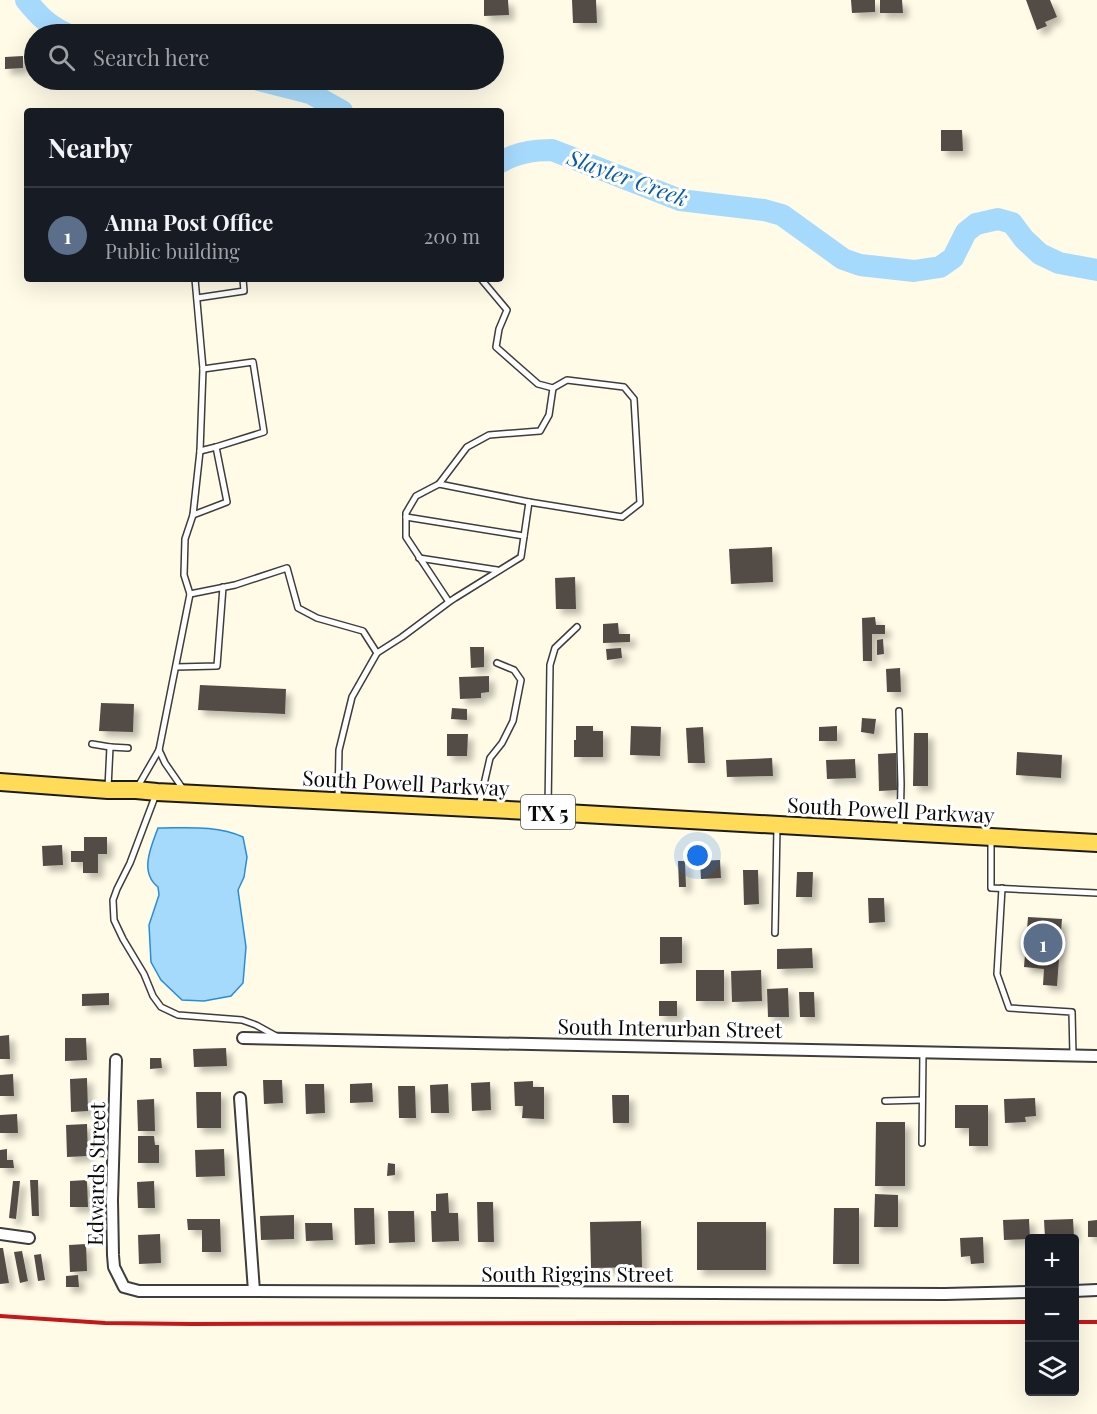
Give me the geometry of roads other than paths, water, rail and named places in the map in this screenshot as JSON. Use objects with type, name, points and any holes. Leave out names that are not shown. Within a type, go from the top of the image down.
[{"type":"main road","name":"South Powell Parkway","points":[[0,782],[108,790],[478,808],[1097,843]]},
{"type":"street","name":"South Interurban Street","points":[[243,1038],[1097,1056]]},
{"type":"street","name":"Edwards Street","points":[[116,1060],[112,1200],[113,1255],[114,1267],[124,1287]]},
{"type":"street","points":[[240,1098],[254,1291]]},
{"type":"street","points":[[0,1234],[29,1238]]},
{"type":"street","name":"South Riggins Street","points":[[124,1287],[139,1291],[945,1294],[1025,1292]]},
{"type":"street","points":[[1079,1291],[1097,1290]]},
{"type":"lane","points":[[136,790],[159,750],[190,594],[184,575],[185,539],[193,515],[200,451],[203,369],[195,282]]},
{"type":"lane","points":[[197,298],[244,291],[243,282]]},
{"type":"lane","points":[[438,484],[622,517],[640,503],[634,399],[624,387],[567,380],[553,388],[538,384],[496,347],[499,328],[507,310],[484,282]]},
{"type":"lane","points":[[200,451],[264,432],[253,362],[203,369]]},
{"type":"lane","points":[[449,602],[406,537],[406,513],[416,496],[438,484],[467,447],[489,435],[540,431],[549,415],[553,388]]},
{"type":"lane","points":[[193,515],[226,502],[216,447]]},
{"type":"lane","points":[[338,801],[339,750],[351,697],[377,653],[497,570],[521,557],[529,502]]},
{"type":"lane","points":[[406,517],[524,536]]},
{"type":"lane","points":[[419,557],[497,570]]},
{"type":"lane","points":[[190,594],[287,568],[298,608],[316,618],[363,631],[377,653]]},
{"type":"lane","points":[[176,667],[217,666],[223,587]]},
{"type":"lane","points":[[548,812],[550,665],[555,648],[577,627]]},
{"type":"lane","points":[[478,808],[490,758],[502,743],[513,720],[521,680],[514,670],[497,663]]},
{"type":"lane","points":[[899,711],[900,832]]},
{"type":"lane","points":[[92,744],[128,748]]},
{"type":"lane","points":[[108,790],[110,747]]},
{"type":"lane","points":[[159,750],[186,794]]},
{"type":"lane","points":[[157,792],[113,900],[114,920],[123,939],[144,974],[153,996],[162,1007],[178,1015],[242,1020],[281,1038]]},
{"type":"lane","points":[[775,933],[777,826]]},
{"type":"lane","points":[[991,837],[991,888],[1097,893]]},
{"type":"lane","points":[[1002,888],[997,974],[1009,1008],[1072,1012],[1073,1055]]},
{"type":"lane","points":[[922,1143],[923,1052]]},
{"type":"lane","points":[[885,1101],[922,1100]]},
{"type":"water","points":[[158,828],[212,829],[243,837],[247,857],[244,877],[238,890],[246,947],[243,983],[231,996],[204,1001],[182,1000],[161,980],[151,962],[149,925],[159,895],[158,887],[149,874],[148,859]]},
{"type":"waterway","name":"Slayter Creek","points":[[26,0],[50,24]]},
{"type":"waterway","name":"Slayter Creek","points":[[298,90],[310,93],[337,108]]},
{"type":"waterway","name":"Slayter Creek","points":[[504,160],[526,152],[552,150],[680,200],[764,210],[782,215],[843,259],[860,265],[914,271],[940,267],[953,258],[966,232],[976,224],[998,219],[1012,223],[1024,239],[1040,254],[1059,263],[1097,270]]},
{"type":"railway","points":[[0,1316],[105,1323],[192,1324],[1025,1322]]},
{"type":"railway","points":[[1079,1322],[1097,1322]]},
{"type":"place","name":"Anna Post Office","points":[[1043,943]]}]
